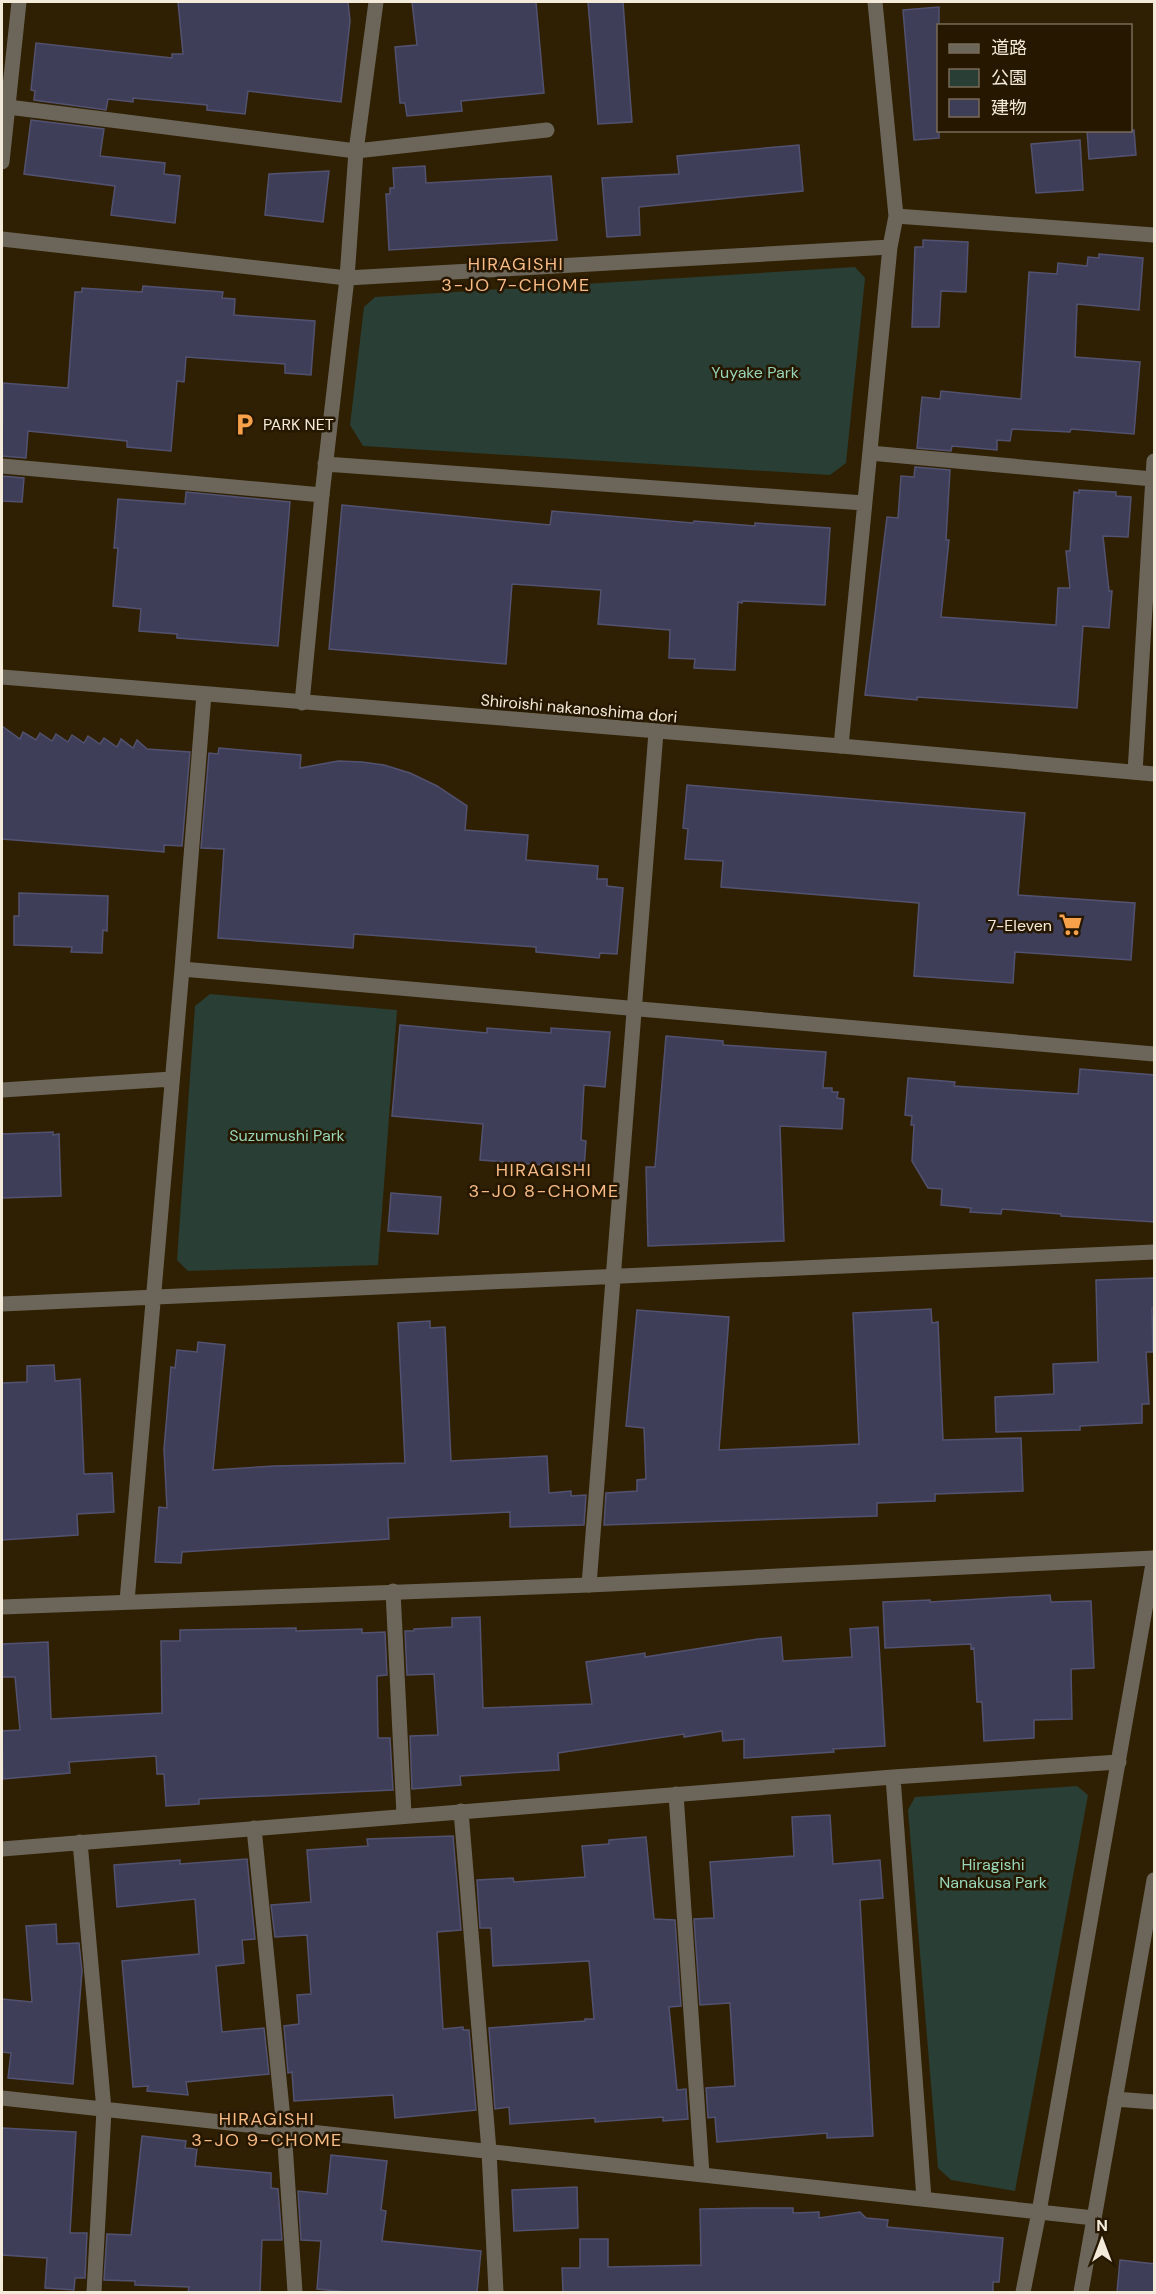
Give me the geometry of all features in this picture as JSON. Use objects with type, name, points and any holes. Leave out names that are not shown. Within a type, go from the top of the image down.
[{"type":"street","points":[[2,162],[19,2]]},
{"type":"street","points":[[302,703],[325,464],[347,278],[356,151],[376,2]]},
{"type":"street","points":[[841,746],[890,247],[896,216],[875,2]]},
{"type":"street","points":[[8,107],[356,151],[547,130]]},
{"type":"street","points":[[896,216],[1155,235]]},
{"type":"street","points":[[2,239],[347,278],[890,247]]},
{"type":"street","points":[[870,453],[1153,479]]},
{"type":"street","points":[[1135,772],[1155,461]]},
{"type":"street","points":[[325,464],[864,503]]},
{"type":"street","points":[[2,466],[322,495]]},
{"type":"street","name":"Shiroishi nakanoshima dori","points":[[2,677],[1155,774]]},
{"type":"street","points":[[127,1601],[204,694]]},
{"type":"street","points":[[589,1585],[656,732]]},
{"type":"street","points":[[182,969],[1155,1054]]},
{"type":"street","points":[[2,1090],[171,1079]]},
{"type":"street","points":[[2,1304],[1155,1252]]},
{"type":"street","points":[[2,1607],[589,1585],[1154,1558],[1023,2292]]},
{"type":"street","points":[[393,1591],[404,1815]]},
{"type":"street","points":[[2,1849],[893,1776],[1119,1762]]},
{"type":"street","points":[[893,1776],[924,2199]]},
{"type":"street","points":[[676,1794],[702,2174]]},
{"type":"street","points":[[462,1811],[489,2151],[496,2292]]},
{"type":"street","points":[[254,1828],[284,2129],[295,2292]]},
{"type":"street","points":[[80,1842],[104,2110],[94,2292]]},
{"type":"street","points":[[1081,2292],[1155,1880]]},
{"type":"street","points":[[2,2098],[1094,2217]]},
{"type":"street","points":[[1115,2099],[1155,2102]]},
{"type":"green space","name":"Yuyake Park","points":[[855,267],[865,278],[846,463],[830,475],[363,446],[350,425],[364,307],[375,297]]},
{"type":"green space","name":"Suzumushi Park","points":[[210,994],[397,1010],[378,1265],[188,1271],[177,1260],[195,1006]]},
{"type":"green space","name":"Hiragishi Nanakusa Park","points":[[1077,1786],[1088,1795],[1015,2191],[951,2180],[938,2168],[908,1810],[915,1797]]},
{"type":"building","points":[[178,2],[348,2],[350,21],[341,102],[248,91],[245,114],[207,110],[207,105],[133,98],[133,102],[108,99],[106,110],[34,100],[35,91],[31,90],[36,43],[172,58],[172,54],[183,54]]},
{"type":"building","points":[[412,2],[536,2],[544,93],[461,101],[462,111],[407,116],[405,103],[400,103],[395,47],[417,45]]},
{"type":"building","points":[[588,2],[623,2],[632,122],[598,124]]},
{"type":"building","points":[[939,7],[937,132],[939,132],[939,138],[914,140],[903,10]]},
{"type":"building","points":[[31,120],[104,129],[100,156],[165,163],[164,174],[180,176],[175,223],[111,215],[115,186],[24,174]]},
{"type":"building","points":[[1134,130],[1136,155],[1089,159],[1087,132],[1132,132]]},
{"type":"building","points":[[1080,140],[1083,190],[1036,193],[1031,144]]},
{"type":"building","points":[[799,145],[803,191],[639,207],[640,235],[607,237],[602,178],[679,174],[677,156]]},
{"type":"building","points":[[425,166],[426,183],[551,176],[557,240],[389,250],[386,194],[390,194],[390,188],[394,188],[393,168]]},
{"type":"building","points":[[329,171],[323,222],[265,215],[269,174]]},
{"type":"building","points":[[923,240],[968,242],[966,292],[941,291],[939,327],[912,327],[915,247],[923,247]]},
{"type":"building","points":[[1099,254],[1143,258],[1139,310],[1077,304],[1075,357],[1140,362],[1134,434],[1071,429],[1070,432],[1012,429],[1010,441],[997,440],[997,450],[952,446],[951,451],[917,448],[922,397],[940,399],[941,391],[1021,399],[1029,272],[1057,274],[1058,263],[1087,266],[1088,257],[1099,258]]},
{"type":"building","points":[[143,286],[223,292],[222,298],[235,299],[234,315],[315,321],[311,375],[285,373],[285,364],[186,357],[184,382],[177,381],[171,451],[127,447],[127,441],[28,431],[26,458],[2,456],[3,383],[68,388],[75,292],[82,292],[82,288],[142,292]]},
{"type":"building","points":[[915,467],[950,470],[946,540],[949,540],[941,617],[1056,625],[1058,588],[1070,588],[1066,551],[1070,551],[1074,492],[1079,493],[1079,490],[1116,492],[1116,496],[1131,497],[1128,537],[1103,536],[1109,591],[1112,591],[1109,628],[1083,626],[1077,708],[917,697],[917,700],[865,695],[887,517],[898,518],[901,476],[914,477]]},
{"type":"building","points":[[2,476],[24,478],[22,502],[2,501]]},
{"type":"building","points":[[186,492],[290,502],[278,646],[177,638],[177,634],[139,631],[141,609],[113,606],[118,548],[114,548],[118,499],[185,504]]},
{"type":"building","points":[[342,505],[550,525],[552,511],[693,523],[694,521],[755,526],[755,523],[830,528],[825,605],[738,602],[735,670],[694,668],[695,659],[669,658],[670,630],[598,624],[601,590],[512,584],[506,664],[329,649]]},
{"type":"building","points":[[2,726],[20,739],[23,732],[36,740],[40,733],[52,741],[56,734],[68,742],[72,735],[84,743],[88,736],[100,744],[104,738],[117,747],[121,739],[133,748],[137,740],[147,749],[190,752],[182,846],[164,845],[164,852],[2,839]]},
{"type":"building","points":[[219,748],[301,755],[300,768],[338,761],[362,762],[384,765],[410,773],[437,786],[467,806],[465,830],[528,835],[526,860],[598,866],[597,879],[607,879],[607,886],[623,888],[617,954],[600,953],[599,958],[536,952],[536,947],[354,934],[353,948],[218,938],[224,849],[201,848],[209,753],[218,754]]},
{"type":"building","points":[[687,785],[1025,813],[1018,895],[1135,903],[1131,960],[1015,952],[1013,983],[914,976],[919,903],[721,887],[723,861],[685,859],[688,829],[683,828]]},
{"type":"building","points":[[19,893],[108,896],[107,931],[103,930],[102,953],[71,952],[72,947],[14,945],[14,916],[19,916]]},
{"type":"building","points":[[400,1025],[487,1033],[487,1028],[551,1033],[551,1028],[610,1032],[605,1087],[584,1085],[581,1140],[586,1141],[584,1168],[480,1160],[483,1124],[392,1116]]},
{"type":"building","points":[[666,1036],[723,1041],[723,1045],[826,1052],[823,1088],[832,1088],[832,1092],[838,1092],[837,1098],[844,1099],[842,1129],[780,1126],[784,1241],[648,1246],[646,1167],[655,1167]]},
{"type":"building","points":[[1080,1069],[1155,1075],[1155,1222],[1061,1216],[1061,1214],[1002,1209],[1001,1214],[970,1212],[971,1208],[941,1205],[942,1189],[928,1188],[912,1161],[914,1125],[911,1125],[912,1116],[905,1115],[908,1078],[955,1082],[954,1086],[1078,1094]]},
{"type":"building","points":[[53,1132],[53,1135],[59,1134],[61,1196],[2,1198],[2,1134]]},
{"type":"building","points":[[391,1193],[441,1197],[438,1234],[388,1231]]},
{"type":"building","points":[[1155,1278],[1155,1307],[1152,1308],[1153,1352],[1146,1352],[1149,1404],[1142,1404],[1142,1423],[1080,1426],[1080,1430],[996,1432],[995,1397],[1054,1394],[1053,1364],[1098,1362],[1096,1280]]},
{"type":"building","points":[[931,1309],[932,1323],[938,1322],[943,1440],[1021,1438],[1023,1491],[935,1494],[935,1501],[877,1503],[877,1516],[604,1525],[606,1493],[637,1491],[637,1480],[646,1479],[644,1428],[626,1426],[637,1310],[729,1317],[719,1450],[859,1444],[853,1313]]},
{"type":"building","points":[[430,1321],[430,1328],[445,1327],[451,1461],[547,1456],[549,1493],[571,1491],[571,1496],[586,1495],[584,1525],[510,1527],[510,1512],[388,1518],[389,1539],[182,1552],[181,1563],[155,1562],[159,1507],[167,1508],[164,1449],[171,1367],[175,1368],[177,1350],[197,1352],[198,1342],[225,1345],[213,1470],[405,1463],[398,1323]]},
{"type":"building","points":[[54,1365],[55,1381],[80,1379],[84,1474],[112,1473],[114,1512],[77,1514],[78,1535],[2,1540],[2,1383],[27,1382],[27,1366]]},
{"type":"building","points":[[1050,1595],[1051,1602],[1091,1601],[1094,1668],[1071,1669],[1072,1719],[1034,1720],[1034,1738],[984,1741],[982,1702],[977,1702],[974,1648],[971,1649],[971,1644],[885,1648],[883,1602],[930,1600],[930,1602]]},
{"type":"building","points":[[480,1617],[483,1708],[592,1704],[586,1662],[645,1653],[645,1657],[781,1637],[783,1661],[852,1657],[850,1629],[878,1627],[885,1746],[744,1758],[744,1739],[723,1741],[722,1731],[684,1737],[684,1734],[558,1753],[559,1770],[460,1776],[461,1785],[412,1789],[410,1736],[438,1735],[434,1674],[407,1675],[405,1631],[452,1627],[452,1618]]},
{"type":"building","points":[[296,1628],[296,1631],[362,1629],[362,1633],[385,1632],[387,1675],[377,1676],[378,1738],[390,1738],[393,1790],[199,1799],[199,1804],[166,1806],[164,1774],[157,1774],[156,1756],[69,1762],[70,1773],[3,1779],[2,1731],[20,1730],[15,1677],[2,1677],[2,1644],[48,1642],[51,1719],[162,1713],[161,1641],[180,1641],[180,1630]]},
{"type":"building","points":[[830,1815],[833,1864],[880,1860],[883,1898],[860,1900],[873,2136],[827,2138],[827,2133],[717,2142],[715,2117],[708,2118],[706,2088],[735,2086],[730,2003],[700,2005],[694,1919],[714,1918],[710,1862],[794,1856],[792,1817]]},
{"type":"building","points":[[453,1836],[461,1930],[437,1932],[443,2029],[463,2027],[463,2030],[469,2030],[476,2110],[395,2118],[393,2095],[294,2101],[292,2072],[288,2073],[284,2026],[299,2024],[297,1995],[311,1994],[307,1935],[275,1937],[271,1905],[311,1902],[307,1850],[368,1846],[367,1839]]},
{"type":"building","points":[[646,1837],[654,1919],[675,1920],[681,2006],[669,2007],[677,2090],[686,2089],[688,2119],[663,2121],[663,2117],[595,2122],[595,2118],[510,2124],[509,2107],[495,2109],[489,2028],[594,2019],[589,1961],[493,1966],[491,1928],[480,1928],[477,1880],[513,1878],[514,1882],[585,1877],[582,1846],[609,1844],[609,1840]]},
{"type":"building","points":[[247,1859],[255,1939],[242,1940],[244,1963],[216,1966],[222,2032],[264,2028],[269,2074],[186,2082],[188,2095],[147,2091],[148,2086],[133,2087],[122,1961],[199,1954],[195,1899],[117,1907],[114,1865],[180,1860],[180,1864]]},
{"type":"building","points":[[56,1924],[57,1944],[79,1943],[82,1971],[73,2084],[8,2078],[11,2053],[2,2052],[2,1999],[32,2002],[26,1926]]},
{"type":"building","points":[[2,2128],[76,2132],[70,2233],[87,2233],[85,2278],[75,2278],[74,2290],[45,2288],[47,2258],[2,2255]]},
{"type":"building","points":[[142,2136],[186,2141],[185,2148],[197,2149],[195,2166],[271,2173],[271,2188],[278,2189],[282,2240],[262,2240],[260,2292],[188,2292],[189,2287],[135,2285],[135,2281],[104,2280],[107,2234],[131,2235]]},
{"type":"building","points":[[331,2155],[387,2161],[381,2210],[386,2211],[382,2241],[481,2251],[477,2292],[347,2292],[317,2289],[321,2241],[301,2240],[298,2191],[327,2194]]},
{"type":"building","points":[[577,2187],[578,2228],[514,2231],[512,2190]]},
{"type":"building","points":[[793,2208],[793,2213],[819,2212],[819,2218],[860,2212],[866,2218],[888,2220],[887,2227],[1003,2238],[999,2282],[993,2282],[993,2292],[563,2292],[562,2268],[580,2268],[580,2239],[608,2239],[608,2267],[701,2265],[700,2209]]},
{"type":"building","points":[[1120,2260],[1155,2264],[1155,2292],[1117,2292]]},
{"type":"place","name":"PARK NET","points":[[245,424]]},
{"type":"place","name":"7-Eleven","points":[[1070,925]]},
{"type":"district","name":"HIRAGISHI 3-JO 7-CHOME","points":[[516,274]]},
{"type":"district","name":"HIRAGISHI 3-JO 8-CHOME","points":[[544,1180]]},
{"type":"district","name":"HIRAGISHI 3-JO 9-CHOME","points":[[267,2129]]}]
